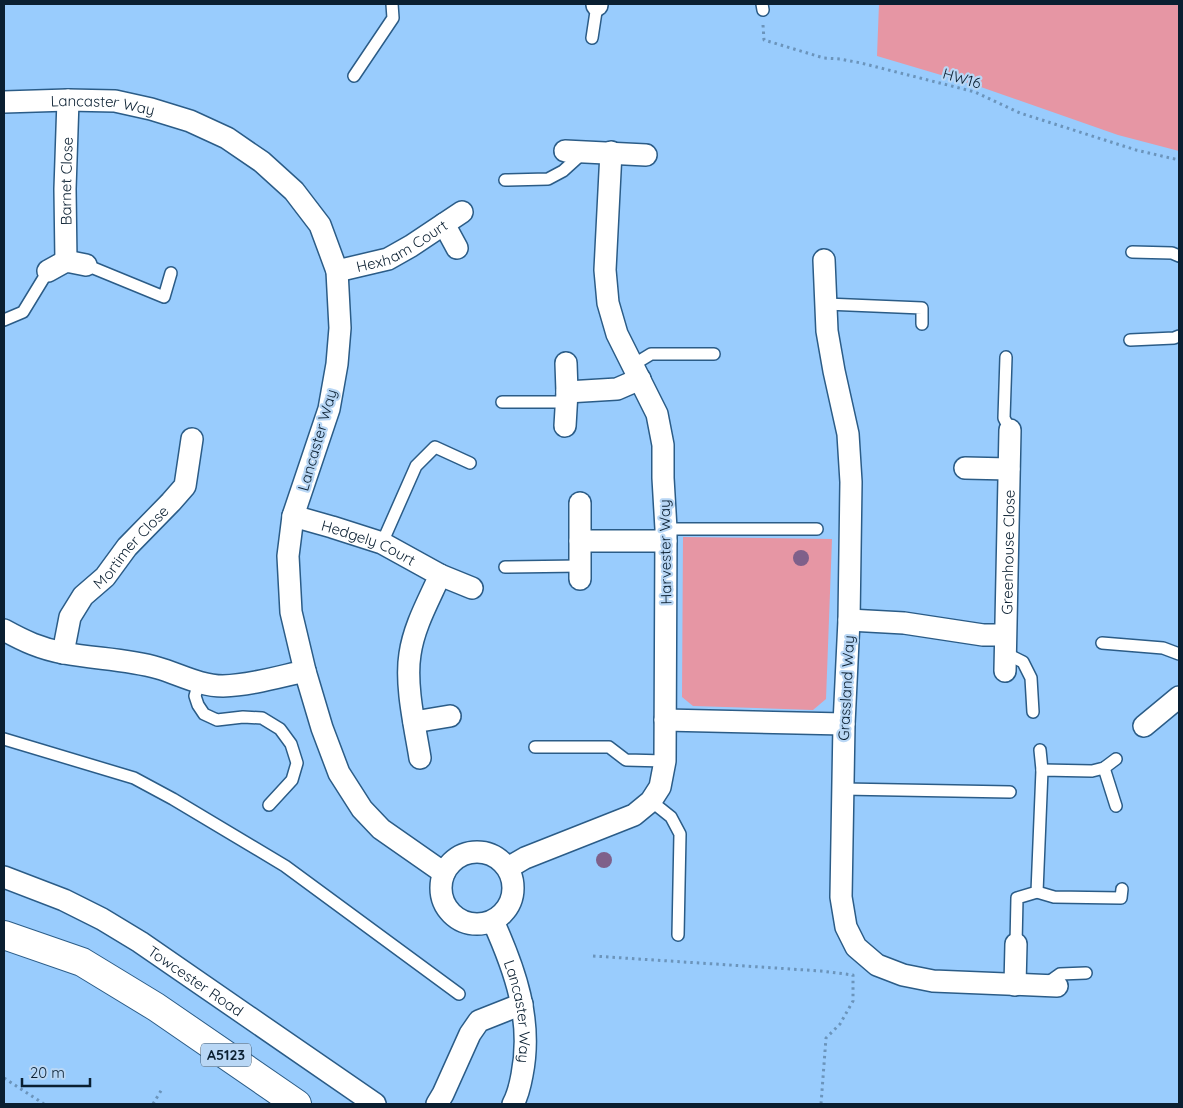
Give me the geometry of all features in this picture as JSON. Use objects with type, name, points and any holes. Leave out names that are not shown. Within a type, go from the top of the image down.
[{"type":"main road","name":"A5123","points":[[4,934],[82,962],[156,1006],[297,1104]]},
{"type":"street","name":"Lancaster Way","points":[[4,102],[68,100],[115,102],[151,109],[190,121],[227,138],[262,162],[294,191],[320,225],[337,271],[340,328],[337,364],[329,408],[294,516],[288,556],[291,612],[305,671],[322,728],[339,773],[362,809],[381,829],[444,873]]},
{"type":"street","name":"Barnet Close","points":[[66,266],[64,189],[68,100]]},
{"type":"street","points":[[574,151],[646,155]]},
{"type":"street","name":"Harvester Way","points":[[508,868],[526,858],[634,815],[651,801],[660,787],[665,761],[666,535],[663,445],[657,414],[617,334],[608,303],[605,270],[611,152]]},
{"type":"street","name":"Hexham Court","points":[[337,271],[388,259],[462,212]]},
{"type":"street","points":[[444,224],[457,248]]},
{"type":"street","name":"Grassland Way","points":[[824,260],[827,332],[848,434],[851,482],[849,620],[842,789],[841,897],[846,927],[856,947],[877,965],[903,975],[933,981],[1050,986]]},
{"type":"street","points":[[565,426],[566,362]]},
{"type":"street","points":[[566,397],[616,389],[636,372]]},
{"type":"street","name":"Greenhouse Close","points":[[1005,653],[1010,430]]},
{"type":"street","name":"Mortimer Close","points":[[63,653],[70,617],[83,596],[105,577],[127,547],[172,502],[185,486],[192,439]]},
{"type":"street","name":"Greenhouse Close","points":[[965,468],[1009,469]]},
{"type":"street","points":[[580,503],[580,573]]},
{"type":"street","name":"Hedgely Court","points":[[294,516],[382,543],[440,575],[472,588]]},
{"type":"street","points":[[580,542],[666,535]]},
{"type":"street","points":[[420,758],[408,675],[410,653],[417,626],[440,575]]},
{"type":"street","name":"Greenhouse Close","points":[[849,620],[904,623],[983,635],[1005,653]]},
{"type":"street","points":[[4,630],[30,644],[63,653],[157,668],[199,682],[221,686],[247,684],[305,671]]},
{"type":"street","points":[[1144,726],[1179,697]]},
{"type":"street","points":[[414,722],[450,716]]},
{"type":"street","points":[[665,720],[844,724]]},
{"type":"street","points":[[474,852],[488,853],[499,859],[508,868],[513,880],[510,904],[503,914],[493,921],[481,924],[469,923],[457,918],[448,909],[442,898],[441,886],[444,873],[451,862],[462,855],[474,852]]},
{"type":"street","name":"Towcester Road","points":[[4,877],[64,900],[102,919],[140,942],[375,1104]]},
{"type":"street","name":"Lancaster Way","points":[[493,921],[508,955],[522,1004],[526,1030],[525,1062],[518,1094],[513,1104]]},
{"type":"street","points":[[1015,985],[1016,944]]},
{"type":"street","points":[[437,1104],[470,1034],[479,1021],[522,1004]]},
{"type":"lane","points":[[354,76],[393,18],[392,4]]},
{"type":"lane","points":[[592,38],[597,4]]},
{"type":"lane","points":[[506,180],[548,179],[563,171],[574,151]]},
{"type":"lane","points":[[1132,252],[1172,252],[1179,256]]},
{"type":"lane","points":[[4,320],[23,312],[66,266],[164,297],[171,273]]},
{"type":"lane","points":[[826,304],[922,308],[922,324]]},
{"type":"lane","points":[[1130,340],[1174,338],[1179,336]]},
{"type":"lane","points":[[636,372],[651,354],[714,354]]},
{"type":"lane","points":[[1006,357],[1004,418],[1010,430]]},
{"type":"lane","points":[[502,402],[566,397]]},
{"type":"lane","points":[[382,543],[416,466],[435,448],[470,463]]},
{"type":"lane","points":[[666,535],[817,529]]},
{"type":"lane","points":[[506,566],[580,573]]},
{"type":"lane","points":[[1102,643],[1162,648],[1179,654]]},
{"type":"lane","points":[[1005,653],[1024,662],[1031,678],[1032,712]]},
{"type":"lane","points":[[199,682],[195,696],[204,714],[217,720],[243,717],[262,718],[280,728],[291,744],[296,763],[292,780],[269,805]]},
{"type":"lane","points":[[4,739],[134,778],[173,799],[285,866],[459,994]]},
{"type":"lane","points":[[535,747],[609,747],[626,760],[665,761]]},
{"type":"lane","points":[[1038,892],[1042,770],[1040,750]]},
{"type":"lane","points":[[1042,770],[1092,771],[1104,768],[1116,759]]},
{"type":"lane","points":[[1104,768],[1116,806]]},
{"type":"lane","points":[[842,789],[1010,792]]},
{"type":"lane","points":[[651,801],[671,817],[680,834],[678,935]]},
{"type":"lane","points":[[1016,944],[1017,898],[1038,892],[1054,897],[1121,898],[1122,889]]},
{"type":"lane","points":[[1050,986],[1060,974],[1086,973]]},
{"type":"path","name":"HW16","points":[[762,7],[764,40],[824,58],[840,58],[975,92],[1020,113],[1136,150],[1179,160]]},
{"type":"path","points":[[593,956],[821,971],[853,975],[853,1001],[840,1024],[826,1038],[821,1104]]},
{"type":"path","points":[[4,1078],[44,1104]]},
{"type":"path","points":[[153,1104],[162,1089]]},
{"type":"shaded area","points":[[879,4],[1179,4],[1179,151],[1118,135],[978,86],[877,56]]},
{"type":"shaded area","points":[[683,537],[832,539],[826,699],[813,710],[693,706],[682,697]]}]
